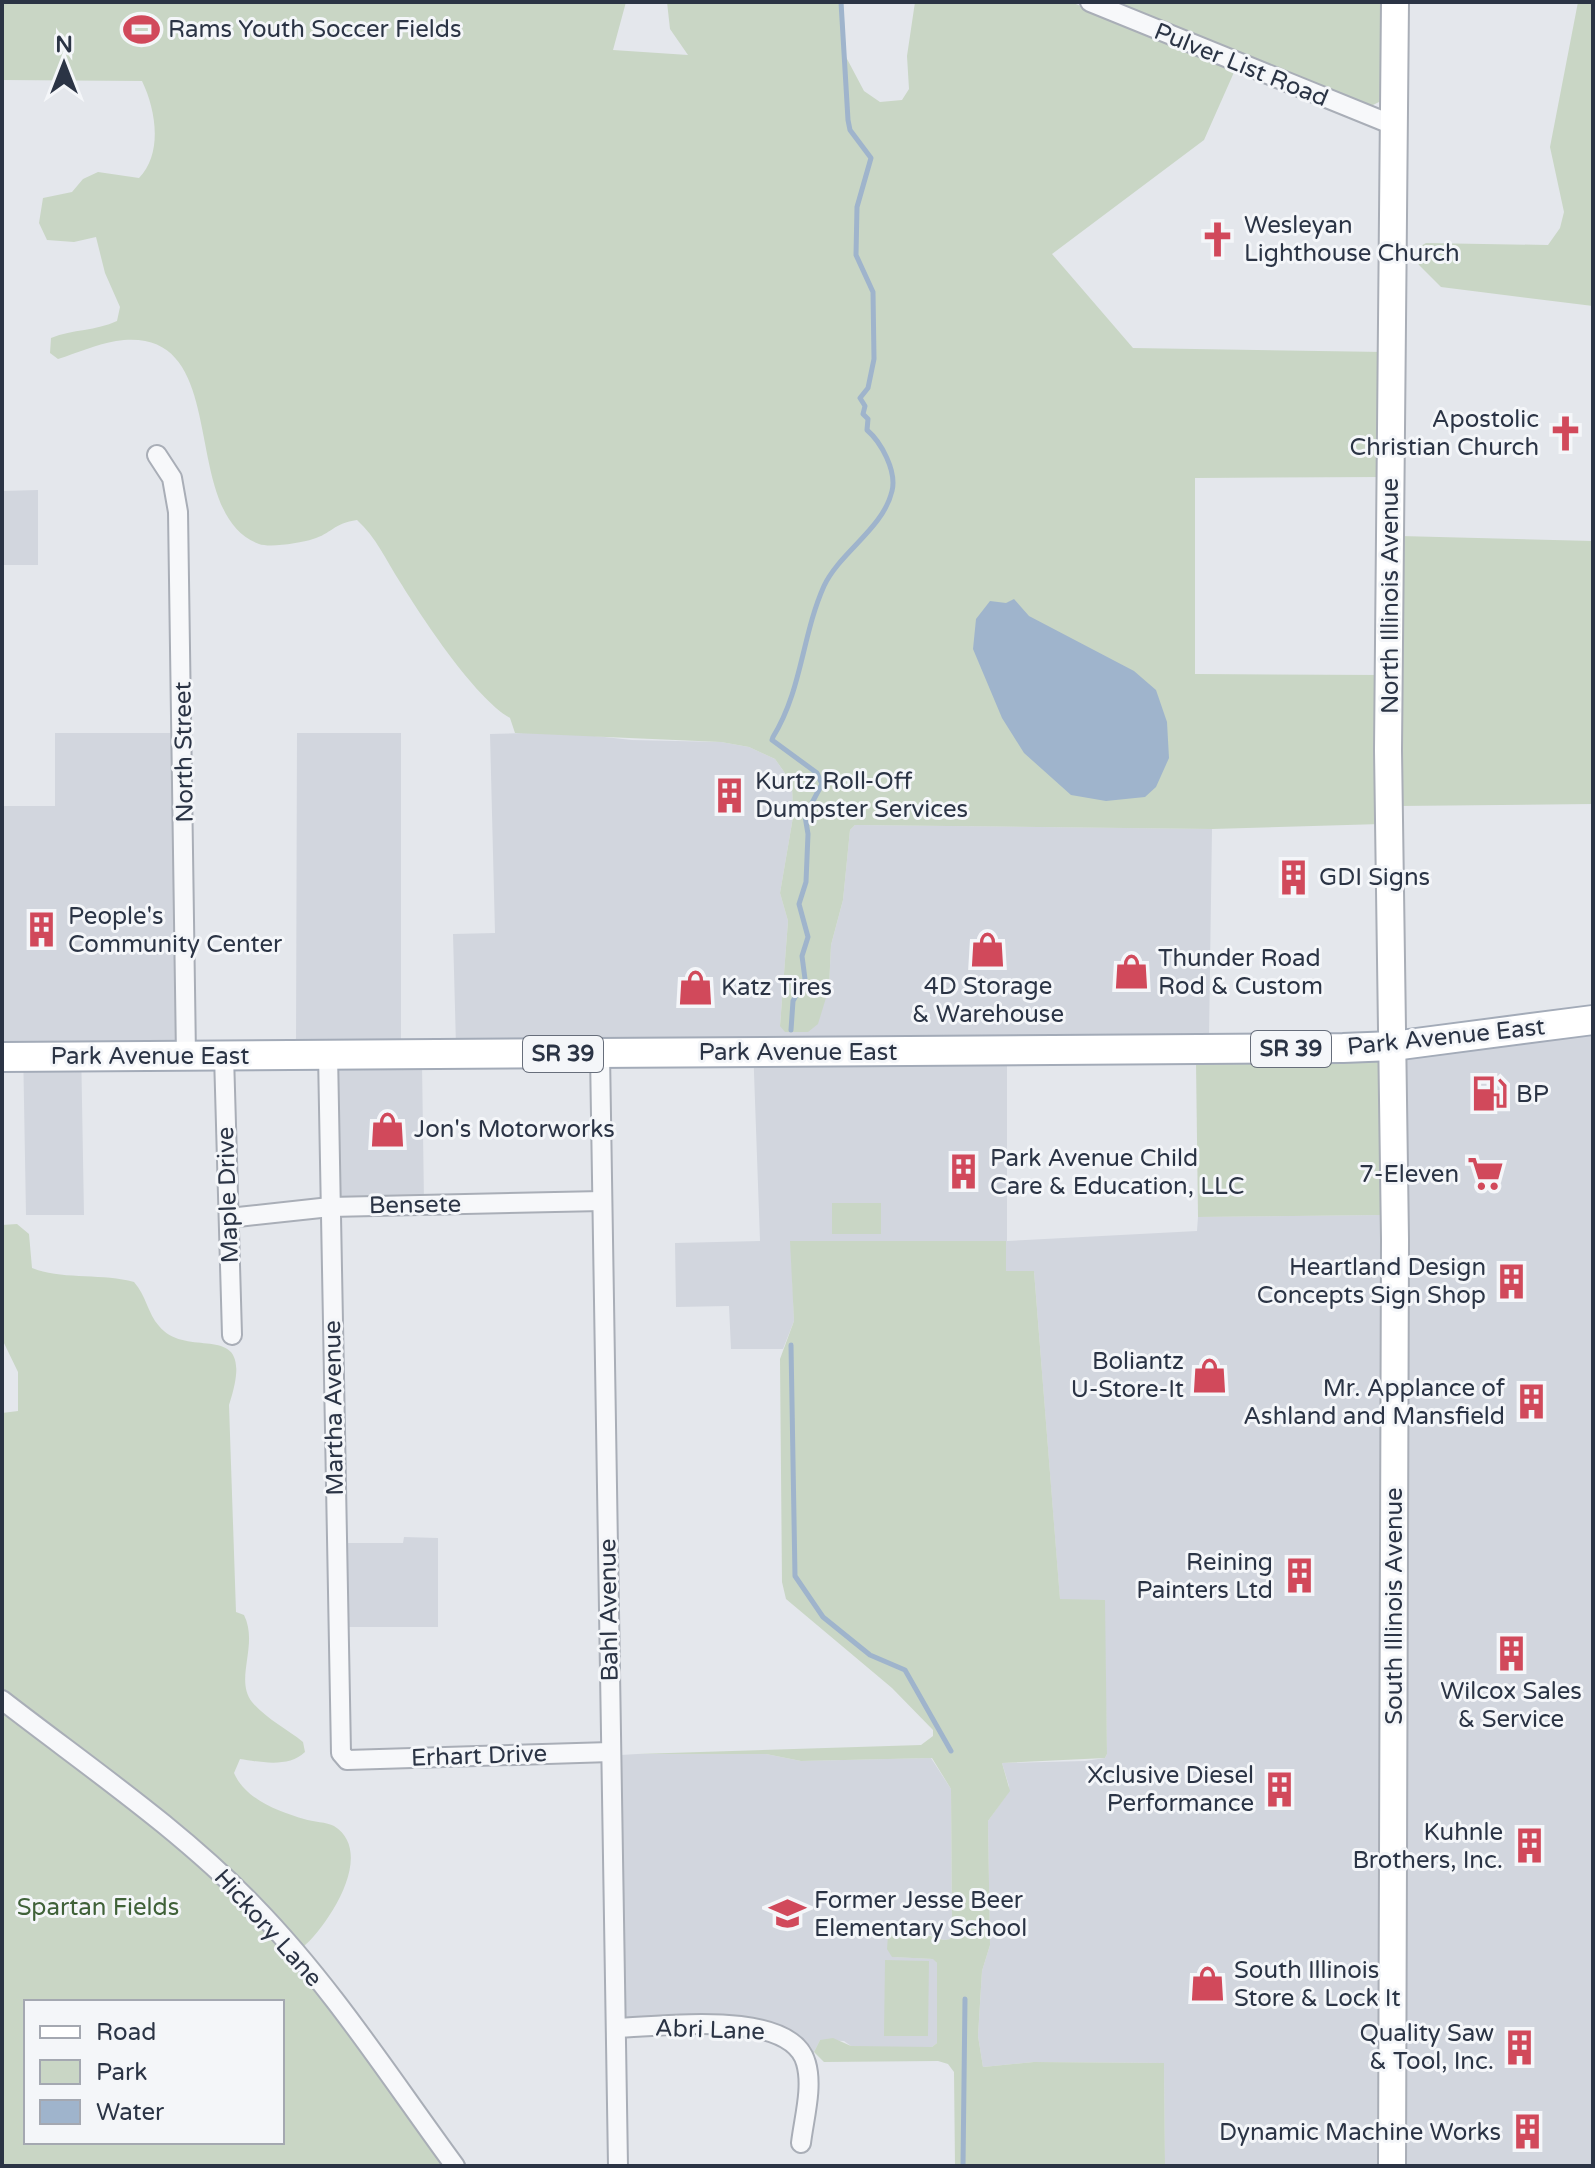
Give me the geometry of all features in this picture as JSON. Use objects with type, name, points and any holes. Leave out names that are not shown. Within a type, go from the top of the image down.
[{"type":"main road","name":"North Illinois Avenue","points":[[1393,1046],[1388,750],[1395,2]]},
{"type":"main road","name":"Park Avenue East","points":[[2,1057],[1393,1046],[1593,1020]]},
{"type":"main road","name":"South Illinois Avenue","points":[[1392,2166],[1393,1046]]},
{"type":"street","name":"Pulver List Road","points":[[1090,2],[1393,125]]},
{"type":"street","name":"North Street","points":[[157,455],[172,478],[178,512],[186,1056]]},
{"type":"street","name":"Martha Avenue","points":[[328,1054],[341,1753],[347,1760]]},
{"type":"street","name":"Bahl Avenue","points":[[600,1054],[618,2166]]},
{"type":"street","name":"Maple Drive","points":[[224,1055],[232,1335]]},
{"type":"street","name":"Bensete","points":[[229,1218],[330,1207],[602,1201]]},
{"type":"street","name":"Hickory Lane","points":[[2,1700],[209,1862],[252,1904],[301,1960],[455,2166]]},
{"type":"street","name":"Erhart Drive","points":[[347,1760],[611,1752]]},
{"type":"street","name":"Abri Lane","points":[[616,2028],[749,2026],[783,2035],[798,2048],[806,2063],[801,2143]]},
{"type":"shaded area","points":[[38,490],[38,565],[2,565],[2,491]]},
{"type":"shaded area","points":[[558,732],[632,740],[721,742],[749,747],[775,759],[792,783],[793,817],[780,893],[788,921],[780,1026],[829,988],[831,945],[843,900],[850,830],[855,825],[1212,829],[1209,1038],[1007,1044],[1007,1241],[1197,1231],[1198,1217],[1384,1215],[1383,1060],[1593,1033],[1593,2166],[1165,2166],[1164,2063],[1034,2062],[983,2067],[978,2036],[982,1971],[990,1945],[988,1821],[1008,1793],[1002,1763],[1085,1761],[1105,1758],[1107,1754],[1104,1600],[1060,1600],[1034,1271],[1006,1272],[1006,1242],[791,1242],[794,1321],[783,1349],[731,1349],[729,1306],[676,1307],[675,1243],[760,1241],[753,1045],[456,1046],[453,934],[495,933],[490,734]]},
{"type":"shaded area","points":[[55,733],[175,733],[180,1044],[81,1045],[84,1215],[26,1215],[23,1045],[2,1045],[2,806],[55,806]]},
{"type":"shaded area","points":[[297,733],[401,733],[401,1062],[422,1063],[424,1202],[337,1204],[334,1047],[296,1047]]},
{"type":"shaded area","points":[[404,1537],[438,1538],[438,1627],[346,1627],[344,1543],[403,1543]]},
{"type":"shaded area","name":"Former Jesse Beer Elementary School","points":[[766,1754],[801,1761],[931,1758],[951,1789],[952,1933],[950,1939],[944,1940],[918,1931],[893,1929],[893,1957],[934,1959],[937,1963],[937,2043],[932,2047],[861,2047],[844,2041],[820,2040],[814,2052],[807,2053],[797,2041],[625,2024],[621,1755]]},
{"type":"green space","points":[[2,2],[626,2],[613,50],[688,55],[670,29],[667,2],[843,2],[846,57],[864,91],[880,102],[902,100],[909,89],[907,56],[915,2],[1071,2],[1235,70],[1204,140],[1052,254],[1133,348],[1384,352],[1382,477],[1195,478],[1195,674],[1382,675],[1381,824],[1212,829],[855,825],[850,830],[843,900],[831,945],[829,988],[818,1024],[808,1032],[785,1032],[780,1026],[788,921],[780,893],[793,817],[792,783],[775,759],[749,747],[721,742],[515,733],[510,718],[481,693],[435,636],[375,541],[357,520],[313,539],[278,545],[259,544],[234,526],[218,497],[192,389],[178,361],[153,343],[116,341],[58,359],[50,353],[51,338],[117,321],[120,307],[105,273],[96,237],[74,242],[47,240],[39,223],[43,198],[72,192],[83,179],[98,172],[139,178],[152,156],[154,118],[142,81],[2,80]]},
{"type":"green space","points":[[1113,2],[1387,2],[1385,99],[1369,107]]},
{"type":"green space","points":[[1578,2],[1593,2],[1593,306],[1441,287],[1419,265],[1414,250],[1426,243],[1548,245],[1560,228],[1564,212],[1550,147]]},
{"type":"green space","points":[[1400,536],[1593,541],[1593,804],[1398,806]]},
{"type":"green space","points":[[1383,1060],[1384,1215],[1198,1217],[1196,1062]]},
{"type":"green space","points":[[832,1203],[881,1203],[881,1234],[832,1234]]},
{"type":"green space","points":[[17,1224],[29,1234],[32,1268],[56,1274],[134,1282],[155,1321],[172,1336],[228,1349],[235,1359],[236,1377],[229,1405],[236,1612],[244,1615],[249,1638],[245,1683],[247,1693],[257,1708],[303,1742],[305,1752],[283,1762],[240,1759],[234,1773],[246,1790],[264,1803],[294,1816],[334,1826],[346,1838],[351,1854],[344,1889],[324,1924],[302,1948],[151,1808],[2,1690],[2,1413],[18,1411],[18,1372],[2,1339],[2,1225]]},
{"type":"green space","points":[[790,1241],[1006,1241],[1006,1271],[1034,1271],[1060,1599],[1105,1600],[1107,1754],[1105,1758],[1002,1763],[1010,1791],[988,1821],[990,1945],[982,1971],[978,2036],[983,2067],[1034,2062],[1164,2063],[1165,2166],[955,2166],[954,2072],[948,2064],[938,2061],[824,2062],[814,2052],[820,2040],[833,2038],[851,2046],[932,2047],[937,2043],[937,1963],[933,1959],[892,1957],[887,1949],[888,1936],[899,1927],[944,1940],[950,1939],[952,1933],[951,1789],[932,1758],[801,1761],[766,1754],[637,1754],[921,1745],[933,1736],[933,1730],[892,1688],[786,1599],[782,1582],[780,1359],[794,1321]]},
{"type":"green space","name":"Spartan Fields","points":[[2,1710],[205,1869],[255,1915],[290,1957],[445,2166],[2,2166]]},
{"type":"green space","points":[[885,1960],[929,1961],[928,2036],[884,2036]]},
{"type":"water","points":[[1014,599],[1029,616],[1134,671],[1156,690],[1167,722],[1169,758],[1156,787],[1145,797],[1106,801],[1071,795],[1024,753],[1002,718],[973,649],[976,619],[990,601],[1006,603]]},
{"type":"waterway","points":[[791,1030],[793,1001],[805,979],[802,956],[808,937],[799,904],[806,882],[808,834],[805,816],[822,784],[817,773],[772,740],[790,700],[824,586],[840,562],[880,517],[893,483],[887,458],[867,430],[868,419],[863,414],[865,406],[860,398],[868,388],[874,359],[873,292],[856,255],[857,207],[871,158],[850,130],[848,120],[841,2]]},
{"type":"waterway","points":[[791,1345],[795,1576],[823,1617],[870,1655],[905,1670],[951,1751]]},
{"type":"waterway","points":[[963,2166],[965,1999]]},
{"type":"place","name":"Rams Youth Soccer Fields","points":[[142,29]]},
{"type":"place","name":"Wesleyan Lighthouse Church","points":[[1218,239]]},
{"type":"place","name":"Apostolic Christian Church","points":[[1565,433]]},
{"type":"place","name":"Kurtz Roll-Off Dumpster Services","points":[[729,795]]},
{"type":"place","name":"GDI Signs","points":[[1293,877]]},
{"type":"place","name":"People's Community Center","points":[[42,930]]},
{"type":"place","name":"4D Storage & Warehouse","points":[[988,949]]},
{"type":"place","name":"Thunder Road Rod & Custom","points":[[1132,972]]},
{"type":"place","name":"Katz Tires","points":[[695,987]]},
{"type":"place","name":"BP","points":[[1490,1094]]},
{"type":"place","name":"Jon's Motorworks","points":[[388,1129]]},
{"type":"place","name":"Park Avenue Child Care & Education, LLC","points":[[964,1172]]},
{"type":"place","name":"7-Eleven","points":[[1485,1174]]},
{"type":"place","name":"Heartland Design Concepts Sign Shop","points":[[1512,1281]]},
{"type":"place","name":"Boliantz U-Store-It","points":[[1210,1375]]},
{"type":"place","name":"Mr. Applance of Ashland and Mansfield","points":[[1531,1402]]},
{"type":"place","name":"Reining Painters Ltd","points":[[1299,1576]]},
{"type":"place","name":"Wilcox Sales & Service","points":[[1511,1654]]},
{"type":"place","name":"Xclusive Diesel Performance","points":[[1280,1789]]},
{"type":"place","name":"Kuhnle Brothers, Inc.","points":[[1529,1846]]},
{"type":"place","name":"Former Jesse Beer Elementary School","points":[[788,1914]]},
{"type":"place","name":"South Illinois Store & Lock It","points":[[1208,1984]]},
{"type":"place","name":"Quality Saw & Tool, Inc.","points":[[1520,2047]]},
{"type":"place","name":"Dynamic Machine Works","points":[[1527,2132]]}]
